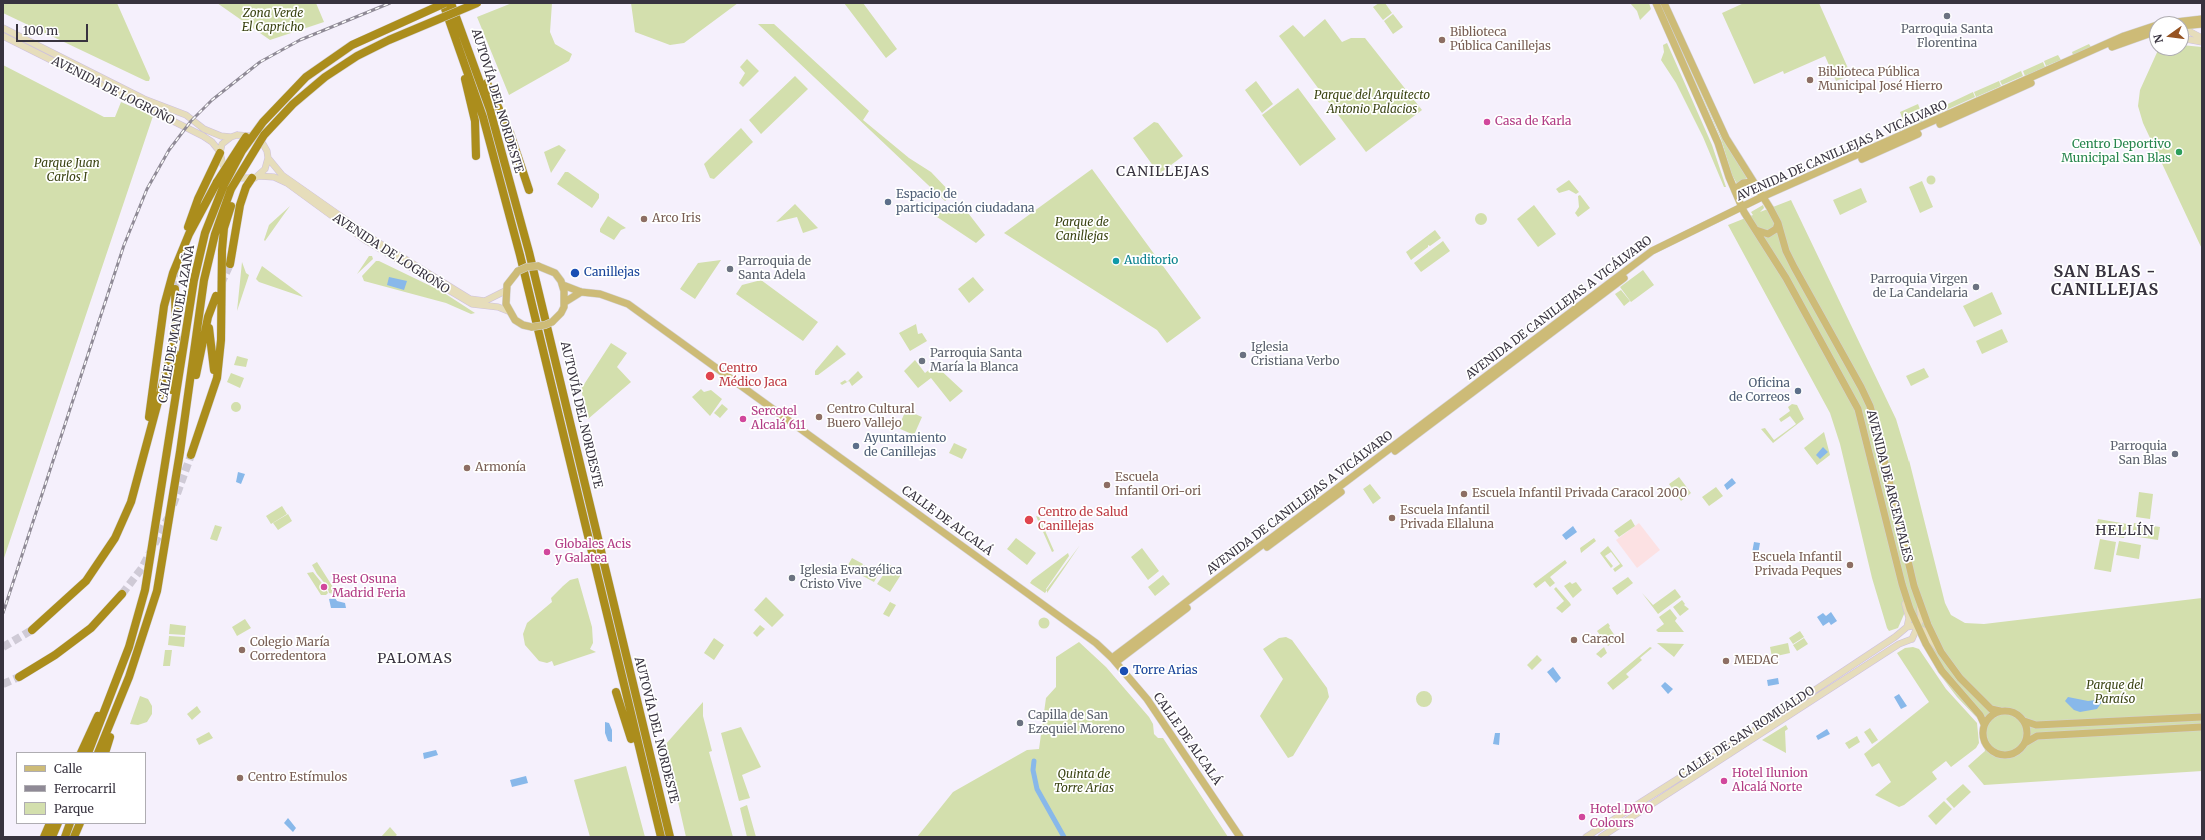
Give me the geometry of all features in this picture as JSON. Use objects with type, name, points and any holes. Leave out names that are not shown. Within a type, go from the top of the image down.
[{"type":"highway","name":"AUTOVÍA DEL NORDESTE","points":[[444,3],[484,122],[520,254],[659,837]]},
{"type":"highway","points":[[190,455],[217,378],[221,340],[222,250],[227,187],[237,148],[254,128],[263,122],[306,77],[333,57],[385,29],[444,3]]},
{"type":"highway","name":"AUTOVÍA DEL NORDESTE","points":[[451,3],[467,41],[490,110],[529,252],[670,837]]},
{"type":"highway","name":"CALLE DE MANUEL AZAÑA","points":[[88,752],[129,647],[145,590],[194,280],[205,232],[227,187],[280,116],[313,86],[338,68],[389,40],[477,3]]},
{"type":"highway","points":[[467,41],[510,133],[529,190]]},
{"type":"highway","points":[[467,70],[465,80],[475,121],[476,156]]},
{"type":"highway","points":[[188,227],[198,199],[220,152]]},
{"type":"highway","points":[[230,264],[240,205],[246,187],[255,177]]},
{"type":"highway","points":[[142,467],[164,306],[173,273],[189,234],[227,187]]},
{"type":"highway","name":"CALLE DE MANUEL AZAÑA","points":[[98,752],[129,677],[157,591],[180,452],[204,280],[227,187]]},
{"type":"highway","points":[[154,540],[172,392],[176,335],[175,289]]},
{"type":"highway","points":[[180,452],[208,317],[216,296]]},
{"type":"highway","points":[[211,396],[213,362],[209,332],[212,305]]},
{"type":"highway","points":[[32,630],[86,581],[115,538],[131,502],[142,467],[176,335]]},
{"type":"highway","points":[[19,677],[56,656],[91,628],[122,594]]},
{"type":"highway","points":[[81,752],[129,647]]},
{"type":"highway","points":[[105,752],[129,677]]},
{"type":"highway","points":[[616,692],[649,791]]},
{"type":"highway","points":[[44,837],[50,824]]},
{"type":"highway","points":[[52,837],[58,824]]},
{"type":"highway","points":[[64,837],[70,824]]},
{"type":"highway","points":[[74,837],[80,824]]},
{"type":"highway","points":[[80,837],[84,824]]},
{"type":"main road","name":"AVENIDA DE ARCENTALES","points":[[1656,3],[1718,143],[1729,177],[1743,210],[1786,278],[1858,409],[1900,577],[1918,628],[1942,671],[1980,715],[1984,724]]},
{"type":"main road","name":"AVENIDA DE ARCENTALES","points":[[1664,3],[1726,138],[1758,185],[1765,198],[1778,223],[1786,251],[1794,267],[1861,387],[1870,406],[1920,605],[1941,652],[1960,678],[1991,709],[2000,711]]},
{"type":"main road","name":"AVENIDA DE CANILLEJAS A VICÁLVARO","points":[[2189,21],[2202,19]]},
{"type":"main road","points":[[2189,25],[2202,24]]},
{"type":"main road","name":"AVENIDA DE CANILLEJAS A VICÁLVARO","points":[[1114,660],[1654,255],[1765,198],[2124,36],[2149,27]]},
{"type":"main road","name":"AVENIDA DE LOGROÑO","points":[[3,28],[144,99],[186,115],[204,129],[222,136],[231,137]]},
{"type":"main road","points":[[2189,31],[2202,38]]},
{"type":"main road","name":"AVENIDA DE CANILLEJAS A VICÁLVARO","points":[[1765,198],[2114,47],[2149,35]]},
{"type":"main road","name":"AVENIDA DE LOGROÑO","points":[[3,36],[203,136],[212,142],[220,152]]},
{"type":"main road","points":[[2189,40],[2202,42]]},
{"type":"main road","points":[[243,135],[257,139],[263,144],[268,158],[265,169],[255,177],[240,178],[228,171],[223,165],[220,152],[222,144],[231,137],[243,135]]},
{"type":"main road","name":"AVENIDA DE LOGROÑO","points":[[268,158],[282,174],[369,236],[470,299],[485,301],[505,291]]},
{"type":"main road","name":"AVENIDA DE LOGROÑO","points":[[255,177],[274,177],[287,183],[365,240],[472,304],[498,306],[508,311]]},
{"type":"main road","points":[[1737,194],[1739,186],[1748,182],[1758,185]]},
{"type":"main road","points":[[1756,230],[1768,234],[1776,229],[1778,223]]},
{"type":"main road","points":[[538,266],[555,273],[563,285],[565,302],[561,313],[552,322],[540,327],[532,327],[519,322],[508,311],[505,291],[509,281],[518,271],[528,267],[538,266]]},
{"type":"main road","name":"CALLE DE ALCALÁ","points":[[563,285],[581,292],[600,294],[628,304],[1045,605],[1114,660],[1147,699],[1240,837]]},
{"type":"main road","points":[[565,302],[581,292]]},
{"type":"main road","points":[[1900,577],[1900,586],[1909,618],[1907,627],[1918,628],[1927,633],[1933,645],[1941,652]]},
{"type":"main road","points":[[1920,605],[1921,613],[1918,628],[1912,639],[1926,644]]},
{"type":"main road","name":"CALLE DE SAN ROMUALDO","points":[[1586,837],[1747,735],[1895,637],[1907,627]]},
{"type":"main road","name":"CALLE DE SAN ROMUALDO","points":[[1601,837],[1899,644],[1912,639]]},
{"type":"main road","points":[[2202,717],[2036,725],[2024,721],[2016,713],[2000,711],[1992,714],[1984,724],[1983,733],[1985,742],[1995,753],[2010,754],[2037,736],[2202,727]]},
{"type":"main road","points":[[2024,721],[2027,732],[2025,743]]},
{"type":"shaded area","points":[[1639,523],[1660,550],[1637,568],[1616,540]]},
{"type":"green space","points":[[3,3],[117,3],[150,78],[149,81],[146,81],[3,13]]},
{"type":"green space","name":"Zona Verde El Capricho","points":[[217,3],[316,3],[324,22],[270,40]]},
{"type":"green space","points":[[512,3],[552,3],[550,32],[555,44],[572,54],[569,61],[509,95],[477,17]]},
{"type":"green space","points":[[631,3],[738,3],[684,43],[670,45],[635,32]]},
{"type":"green space","points":[[844,3],[863,3],[897,49],[886,58]]},
{"type":"green space","points":[[1379,3],[1385,3],[1392,13],[1383,20],[1373,7]]},
{"type":"green space","points":[[1630,3],[1649,3],[1651,9],[1640,20],[1637,11]]},
{"type":"green space","points":[[1660,3],[1719,133],[1747,178],[1737,184],[1732,175],[1721,139]]},
{"type":"green space","points":[[1744,3],[1819,3],[1851,75],[1836,81],[1825,56],[1784,74],[1783,71],[1754,84],[1722,13]]},
{"type":"green space","points":[[1393,14],[1403,27],[1393,34],[1384,21]]},
{"type":"green space","name":"Parque del Arquitecto Antonio Palacios","points":[[1325,19],[1342,42],[1351,38],[1365,38],[1422,110],[1366,152],[1279,36],[1293,25],[1304,37]]},
{"type":"green space","points":[[758,24],[774,24],[869,111],[863,120],[909,158],[931,172],[953,195],[945,201]]},
{"type":"green space","points":[[3,31],[130,95],[130,96],[3,33]]},
{"type":"green space","points":[[1667,43],[1712,145],[1726,187],[1724,187],[1703,137],[1676,83],[1661,60],[1664,52],[1663,45]]},
{"type":"green space","points":[[2089,44],[2091,47],[2073,55],[2072,52]]},
{"type":"green space","name":"Centro Deportivo Municipal San Blas","points":[[2189,46],[2202,47],[2202,249],[2143,123],[2138,106],[2140,90],[2155,56],[2189,56]]},
{"type":"green space","points":[[2058,55],[2061,60],[2046,66],[2044,61]]},
{"type":"green space","points":[[747,59],[759,71],[743,87],[739,83],[745,73],[740,67]]},
{"type":"green space","points":[[2043,62],[2045,67],[2025,76],[2023,71]]},
{"type":"green space","name":"Parque Juan Carlos I","points":[[3,65],[104,117],[115,117],[121,102],[153,116],[3,561]]},
{"type":"green space","points":[[2021,71],[2023,76],[2002,85],[2000,81]]},
{"type":"green space","points":[[795,76],[808,89],[761,134],[749,120]]},
{"type":"green space","points":[[1256,81],[1273,104],[1262,113],[1245,90]]},
{"type":"green space","points":[[1999,81],[2001,86],[1976,97],[1974,92]]},
{"type":"green space","points":[[1298,88],[1336,139],[1300,166],[1262,115]]},
{"type":"green space","points":[[1973,92],[1975,97],[1935,115],[1933,111]]},
{"type":"green space","points":[[1918,104],[1921,112],[1903,120],[1900,112]]},
{"type":"green space","points":[[1931,111],[1934,116],[1919,123],[1917,118]]},
{"type":"green space","points":[[1913,119],[1916,124],[1899,131],[1905,125]]},
{"type":"green space","points":[[1154,122],[1158,123],[1183,156],[1159,174],[1133,138]]},
{"type":"green space","points":[[741,128],[753,142],[714,179],[710,178],[704,164]]},
{"type":"green space","points":[[559,145],[566,150],[551,173],[544,152]]},
{"type":"green space","name":"Parque de Canillejas","points":[[1092,169],[1201,318],[1167,343],[1157,330],[1004,233]]},
{"type":"green space","points":[[565,172],[568,172],[599,194],[599,198],[592,208],[557,184]]},
{"type":"green space","points":[[1929,176],[1933,176],[1935,180],[1933,184],[1929,184],[1927,182],[1927,178]]},
{"type":"green space","points":[[1569,180],[1579,192],[1576,194],[1569,190],[1559,193],[1556,189]]},
{"type":"green space","points":[[1922,181],[1933,207],[1920,213],[1909,187]]},
{"type":"green space","points":[[1861,188],[1867,202],[1840,215],[1833,200]]},
{"type":"green space","points":[[1580,195],[1590,208],[1578,217],[1575,213],[1579,207],[1578,196]]},
{"type":"green space","name":"Parque del Paraíso","points":[[1791,200],[1896,419],[1909,462],[1909,460],[1945,603],[1951,615],[1965,623],[1984,624],[2202,598],[2202,771],[1984,785],[1968,766],[1985,751],[1980,721],[1957,697],[1938,672],[1905,612],[1898,628],[1889,631],[1887,628],[1872,578],[1840,444],[1830,413],[1728,225],[1753,215],[1751,212],[1763,205],[1764,208],[1760,212]]},
{"type":"green space","points":[[795,204],[818,228],[803,233],[797,217],[776,222]]},
{"type":"green space","points":[[962,205],[985,235],[976,243],[931,213]]},
{"type":"green space","points":[[1534,205],[1556,234],[1538,247],[1517,219]]},
{"type":"green space","points":[[290,206],[265,241],[264,240],[269,225]]},
{"type":"green space","points":[[1481,213],[1485,215],[1487,219],[1485,223],[1481,225],[1477,223],[1475,219],[1477,215]]},
{"type":"green space","points":[[608,216],[626,228],[621,230],[614,240],[600,232],[600,229]]},
{"type":"green space","points":[[1435,230],[1441,238],[1430,246],[1428,245],[1428,247],[1411,260],[1406,252]]},
{"type":"green space","points":[[1443,241],[1450,251],[1421,272],[1414,263]]},
{"type":"green space","points":[[369,256],[372,256],[373,259],[357,274]]},
{"type":"green space","points":[[721,260],[695,299],[680,289],[698,263]]},
{"type":"green space","points":[[376,261],[379,261],[441,291],[475,313],[471,314],[446,303],[364,281],[362,276]]},
{"type":"green space","points":[[242,262],[246,273],[249,275],[237,311]]},
{"type":"green space","points":[[262,266],[303,297],[259,282],[256,279]]},
{"type":"green space","points":[[1643,270],[1654,285],[1631,302],[1620,287]]},
{"type":"green space","points":[[973,277],[984,290],[969,303],[958,289]]},
{"type":"green space","points":[[761,280],[818,322],[803,341],[736,294],[742,285]]},
{"type":"green space","points":[[1621,290],[1630,301],[1624,306],[1615,294]]},
{"type":"green space","points":[[1992,292],[2002,314],[1974,327],[1963,306]]},
{"type":"green space","points":[[916,324],[918,334],[922,333],[927,341],[910,351],[899,333]]},
{"type":"green space","points":[[2002,329],[2008,342],[1982,354],[1976,341]]},
{"type":"green space","points":[[611,343],[627,353],[617,367],[631,382],[588,419],[581,389]]},
{"type":"green space","points":[[837,345],[846,354],[818,375],[815,375],[815,371]]},
{"type":"green space","points":[[237,356],[248,359],[246,367],[234,365]]},
{"type":"green space","points":[[915,360],[925,373],[935,365],[963,391],[950,402],[931,378],[918,388],[904,371]]},
{"type":"green space","points":[[1924,368],[1929,377],[1911,386],[1906,376]]},
{"type":"green space","points":[[858,371],[863,377],[852,386],[849,381],[842,385],[840,383],[845,380],[847,382]]},
{"type":"green space","points":[[231,373],[244,378],[240,388],[227,382]]},
{"type":"green space","points":[[701,389],[704,392],[711,390],[722,399],[710,416],[692,397]]},
{"type":"green space","points":[[236,402],[241,407],[236,412],[231,407]]},
{"type":"green space","points":[[722,404],[728,409],[720,418],[714,413]]},
{"type":"green space","points":[[1792,404],[1797,405],[1804,419],[1773,443],[1761,429],[1765,428],[1774,440],[1796,424],[1790,416],[1781,422],[1779,419],[1790,411],[1788,407]]},
{"type":"green space","points":[[906,410],[922,417],[914,435],[898,428]]},
{"type":"green space","points":[[1824,432],[1830,455],[1817,465],[1804,448]]},
{"type":"green space","points":[[954,443],[967,449],[962,459],[949,453]]},
{"type":"green space","points":[[1679,477],[1691,493],[1681,501],[1669,484]]},
{"type":"green space","points":[[1370,484],[1381,498],[1373,504],[1363,489]]},
{"type":"green space","points":[[1716,487],[1723,496],[1709,506],[1702,497]]},
{"type":"green space","points":[[2139,492],[2153,494],[2150,519],[2136,517]]},
{"type":"green space","points":[[282,506],[287,514],[271,524],[266,516]]},
{"type":"green space","points":[[288,514],[292,521],[278,530],[273,523]]},
{"type":"green space","points":[[1036,516],[1039,517],[1054,551],[1052,552]]},
{"type":"green space","points":[[1631,519],[1635,526],[1619,537],[1614,531]]},
{"type":"green space","points":[[2098,519],[2127,524],[2124,538],[2095,533]]},
{"type":"green space","points":[[2134,523],[2160,527],[2158,540],[2132,536]]},
{"type":"green space","points":[[215,525],[222,527],[217,541],[210,539]]},
{"type":"green space","points":[[1016,538],[1036,553],[1027,565],[1007,549]]},
{"type":"green space","points":[[1594,538],[1596,541],[1581,553],[1580,548]]},
{"type":"green space","points":[[2100,539],[2116,542],[2111,572],[2094,569]]},
{"type":"green space","points":[[2119,541],[2141,545],[2139,559],[2116,555]]},
{"type":"green space","points":[[1080,545],[1063,570],[1047,593],[1047,589]]},
{"type":"green space","points":[[1608,546],[1623,566],[1615,572],[1613,569],[1620,564],[1611,552],[1605,556],[1613,566],[1611,568],[1600,553]]},
{"type":"green space","points":[[1142,548],[1159,571],[1148,580],[1131,557]]},
{"type":"green space","points":[[1068,553],[1069,556],[1046,589],[1047,590],[1045,593],[1030,583],[1032,580]]},
{"type":"green space","points":[[852,558],[863,564],[859,571],[848,565]]},
{"type":"green space","points":[[1565,560],[1567,563],[1550,577],[1555,583],[1550,587],[1545,581],[1536,588],[1533,584]]},
{"type":"green space","points":[[317,562],[338,595],[329,593],[327,586],[312,565]]},
{"type":"green space","points":[[864,565],[879,573],[874,582],[859,574]]},
{"type":"green space","points":[[890,565],[902,573],[890,592],[877,584]]},
{"type":"green space","points":[[313,572],[325,587],[328,593],[326,595],[321,595],[307,573]]},
{"type":"green space","points":[[1163,575],[1170,584],[1155,596],[1148,587]]},
{"type":"green space","points":[[1628,577],[1633,583],[1617,595],[1612,588]]},
{"type":"green space","points":[[578,578],[592,627],[593,643],[590,649],[596,652],[554,666],[552,661],[547,663],[539,661],[525,645],[523,634],[527,623],[552,602],[551,598],[563,586],[570,580]]},
{"type":"green space","points":[[1570,582],[1572,584],[1576,582],[1582,590],[1573,598],[1564,586]]},
{"type":"green space","points":[[1556,587],[1571,605],[1562,613],[1556,608],[1564,601],[1554,589]]},
{"type":"green space","points":[[1675,589],[1681,597],[1658,614],[1642,593],[1653,605]]},
{"type":"green space","points":[[766,597],[784,615],[772,627],[754,610]]},
{"type":"green space","points":[[1682,600],[1685,604],[1684,605],[1689,609],[1680,616],[1673,607]]},
{"type":"green space","points":[[890,602],[896,605],[889,617],[883,614]]},
{"type":"green space","points":[[1670,609],[1677,618],[1675,621],[1684,632],[1658,632],[1656,630],[1664,624],[1659,617]]},
{"type":"green space","points":[[1042,618],[1046,618],[1048,619],[1048,627],[1042,628],[1039,625],[1039,621]]},
{"type":"green space","points":[[245,619],[251,628],[237,636],[232,627]]},
{"type":"green space","points":[[1608,623],[1617,639],[1608,646],[1597,631]]},
{"type":"green space","points":[[170,624],[186,626],[185,635],[169,634]]},
{"type":"green space","points":[[760,625],[765,629],[757,637],[753,633]]},
{"type":"green space","points":[[1800,631],[1804,637],[1793,644],[1789,638]]},
{"type":"green space","points":[[169,636],[185,637],[184,647],[168,645]]},
{"type":"green space","points":[[1286,637],[1292,640],[1327,688],[1329,697],[1293,756],[1288,758],[1260,716],[1283,679],[1263,649],[1279,638]]},
{"type":"green space","points":[[714,638],[724,645],[714,660],[704,653]]},
{"type":"green space","points":[[1804,638],[1808,644],[1797,651],[1793,645]]},
{"type":"green space","name":"Quinta de Torre Arias","points":[[1079,642],[1106,667],[1149,717],[1153,724],[1154,734],[1158,738],[1163,738],[1228,837],[917,837],[953,792],[1027,750],[1039,749],[1046,698],[1056,687],[1056,657]]},
{"type":"green space","points":[[1657,643],[1684,644],[1674,657]]},
{"type":"green space","points":[[1788,643],[1790,653],[1772,657],[1770,647]]},
{"type":"green space","points":[[1604,647],[1607,653],[1601,658],[1596,654]]},
{"type":"green space","points":[[1650,647],[1652,648],[1640,658],[1642,660],[1626,674],[1629,677],[1613,690],[1607,683]]},
{"type":"green space","points":[[1913,647],[1919,649],[1946,689],[1977,723],[1979,743],[1976,748],[1951,767],[1946,761],[1932,772],[1937,779],[1904,805],[1899,807],[1875,795],[1891,782],[1879,763],[1872,767],[1864,754],[1929,702],[1897,653],[1905,648]]},
{"type":"green space","points":[[165,650],[172,650],[170,666],[163,666]]},
{"type":"green space","points":[[1537,655],[1542,660],[1532,670],[1527,665]]},
{"type":"green space","points":[[1421,691],[1427,691],[1432,696],[1430,705],[1427,707],[1421,707],[1416,702],[1416,696]]},
{"type":"green space","points":[[140,696],[148,699],[152,706],[152,714],[147,722],[138,725],[130,724]]},
{"type":"green space","points":[[703,702],[703,716],[712,751],[709,752],[733,837],[686,837],[665,745]]},
{"type":"green space","points":[[197,706],[201,712],[192,720],[187,714]]},
{"type":"green space","points":[[1786,725],[1788,729],[1785,731],[1786,753],[1762,740]]},
{"type":"green space","points":[[741,727],[761,767],[742,775],[750,798],[739,801],[721,733]]},
{"type":"green space","points":[[1870,728],[1878,740],[1872,744],[1864,732]]},
{"type":"green space","points":[[209,732],[213,738],[199,745],[196,739]]},
{"type":"green space","points":[[1857,736],[1860,742],[1849,749],[1845,743]]},
{"type":"green space","points":[[626,766],[645,837],[590,837],[574,780]]},
{"type":"green space","points":[[1963,784],[1971,792],[1954,808],[1946,799]]},
{"type":"green space","points":[[1944,801],[1952,809],[1936,825],[1928,816]]},
{"type":"green space","points":[[747,805],[756,837],[747,837],[740,808]]},
{"type":"green space","points":[[390,827],[397,835],[394,837],[381,837]]},
{"type":"water","points":[[389,277],[407,281],[404,290],[387,285]]},
{"type":"water","points":[[1823,447],[1828,452],[1820,459],[1816,455]]},
{"type":"water","points":[[238,472],[245,474],[241,484],[236,482]]},
{"type":"water","points":[[1732,478],[1736,483],[1727,490],[1724,485]]},
{"type":"water","points":[[1573,526],[1577,532],[1566,540],[1562,535]]},
{"type":"water","points":[[1754,542],[1760,543],[1758,554],[1752,553]]},
{"type":"water","points":[[335,598],[337,601],[345,603],[346,608],[331,608],[329,599]]},
{"type":"water","points":[[1831,612],[1837,621],[1831,625],[1829,622],[1823,626],[1817,617],[1823,613],[1826,616]]},
{"type":"water","points":[[1553,667],[1561,678],[1556,683],[1547,672]]},
{"type":"water","points":[[1778,678],[1779,684],[1768,686],[1767,680]]},
{"type":"water","points":[[1665,682],[1673,689],[1668,694],[1661,686]]},
{"type":"water","points":[[1899,694],[1907,706],[1901,709],[1894,697]]},
{"type":"water","points":[[2068,697],[2088,701],[2104,699],[2097,709],[2080,712],[2074,710],[2065,701]]},
{"type":"water","points":[[605,722],[609,723],[612,730],[612,742],[608,741],[605,733]]},
{"type":"water","points":[[1827,729],[1830,734],[1818,740],[1816,736]]},
{"type":"water","points":[[1495,733],[1500,733],[1499,745],[1493,744]]},
{"type":"water","points":[[436,750],[438,755],[424,759],[423,753]]},
{"type":"water","points":[[526,776],[528,783],[512,787],[510,780]]},
{"type":"water","points":[[288,818],[296,828],[293,832],[284,823]]},
{"type":"waterway","points":[[1034,761],[1033,770],[1037,789],[1064,837]]},
{"type":"tunnel","points":[[221,284],[230,264]]},
{"type":"tunnel","points":[[175,289],[177,268]]},
{"type":"tunnel","points":[[173,505],[191,455]]},
{"type":"tunnel","points":[[122,594],[142,568],[168,518]]},
{"type":"tunnel","points":[[3,647],[32,630]]},
{"type":"tunnel","points":[[3,684],[19,677]]},
{"type":"railway","points":[[3,613],[124,245],[147,189],[169,150],[191,121],[212,100],[260,62],[300,40],[390,3]]},
{"type":"place","name":"Parroquia Santa Florentina","points":[[1947,16]]},
{"type":"place","name":"Biblioteca Pública Canillejas","points":[[1442,40]]},
{"type":"place","name":"Biblioteca Pública Municipal José Hierro","points":[[1810,80]]},
{"type":"place","name":"Casa de Karla","points":[[1487,122]]},
{"type":"place","name":"Centro Deportivo Municipal San Blas","points":[[2179,152]]},
{"type":"place","name":"Espacio de participación ciudadana","points":[[888,202]]},
{"type":"place","name":"Arco Iris","points":[[644,219]]},
{"type":"place","name":"Auditorio","points":[[1116,261]]},
{"type":"place","name":"Parroquia de Santa Adela","points":[[730,269]]},
{"type":"place","name":"Canillejas","points":[[575,273]]},
{"type":"place","name":"Parroquia Virgen de La Candelaria","points":[[1976,287]]},
{"type":"place","name":"Iglesia Cristiana Verbo","points":[[1243,355]]},
{"type":"place","name":"Parroquia Santa María la Blanca","points":[[922,361]]},
{"type":"place","name":"Centro Médico Jaca","points":[[710,376]]},
{"type":"place","name":"Oficina de Correos","points":[[1798,391]]},
{"type":"place","name":"Centro Cultural Buero Vallejo","points":[[819,417]]},
{"type":"place","name":"Sercotel Alcalá 611","points":[[743,419]]},
{"type":"place","name":"Ayuntamiento de Canillejas","points":[[856,446]]},
{"type":"place","name":"Parroquia San Blas","points":[[2175,454]]},
{"type":"place","name":"Armonía","points":[[467,468]]},
{"type":"place","name":"Escuela Infantil Ori-ori","points":[[1107,485]]},
{"type":"place","name":"Escuela Infantil Privada Caracol 2000","points":[[1464,494]]},
{"type":"place","name":"Escuela Infantil Privada Ellaluna","points":[[1392,518]]},
{"type":"place","name":"Centro de Salud Canillejas","points":[[1029,520]]},
{"type":"place","name":"Globales Acis y Galatea","points":[[547,552]]},
{"type":"place","name":"Escuela Infantil Privada Peques","points":[[1850,565]]},
{"type":"place","name":"Iglesia Evangélica Cristo Vive","points":[[792,578]]},
{"type":"place","name":"Best Osuna Madrid Feria","points":[[324,587]]},
{"type":"place","name":"Caracol","points":[[1574,640]]},
{"type":"place","name":"Colegio María Corredentora","points":[[242,650]]},
{"type":"place","name":"MEDAC","points":[[1726,661]]},
{"type":"place","name":"Torre Arias","points":[[1124,671]]},
{"type":"place","name":"Capilla de San Ezequiel Moreno","points":[[1020,723]]},
{"type":"place","name":"Centro Estímulos","points":[[240,778]]},
{"type":"place","name":"Hotel Ilunion Alcalá Norte","points":[[1724,781]]},
{"type":"place","name":"Hotel DWO Colours","points":[[1582,817]]},
{"type":"district","name":"CANILLEJAS","points":[[1163,172]]},
{"type":"district","name":"SAN BLAS - CANILLEJAS","points":[[2105,281]]},
{"type":"district","name":"HELLÍN","points":[[2125,531]]},
{"type":"district","name":"PALOMAS","points":[[415,659]]}]
